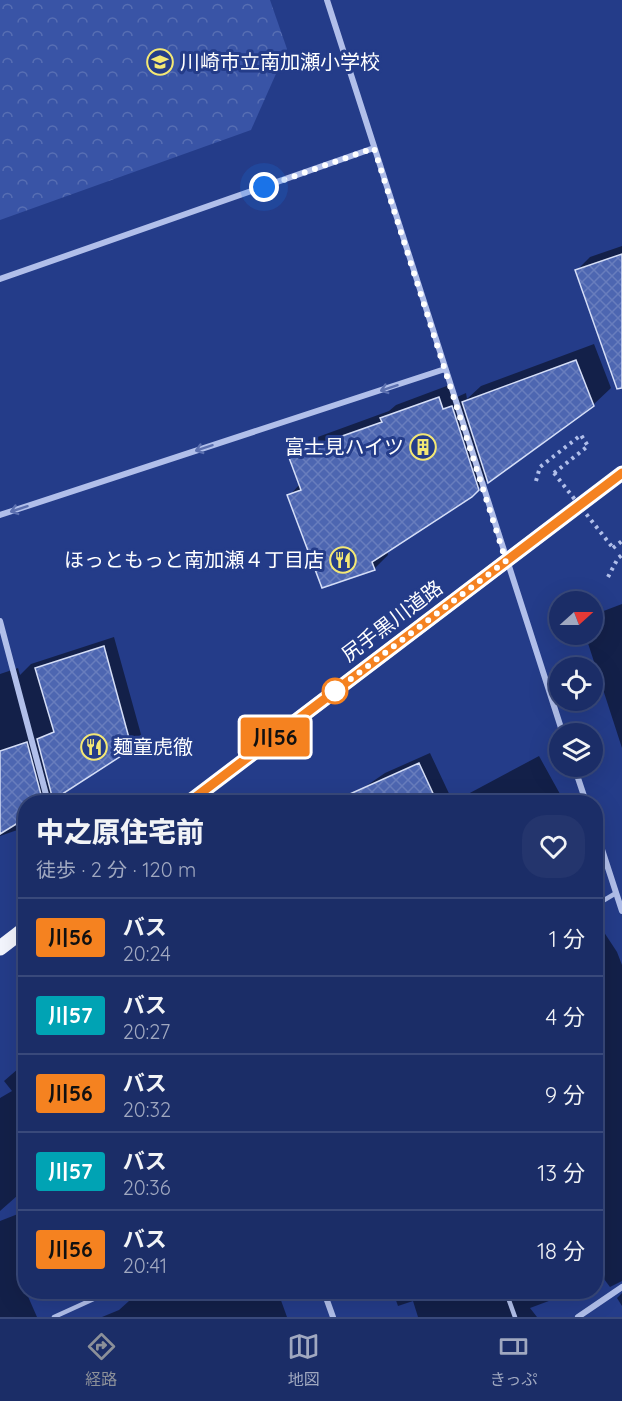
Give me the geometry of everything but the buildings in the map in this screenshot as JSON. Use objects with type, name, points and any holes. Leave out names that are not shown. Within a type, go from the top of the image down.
[{"type":"main road","name":"尻手黒川道路","points":[[198,795],[622,473]]},
{"type":"main road","points":[[0,948],[18,934]]},
{"type":"street","points":[[327,0],[559,723]]},
{"type":"street","points":[[0,279],[374,148]]},
{"type":"street","points":[[0,515],[445,369]]},
{"type":"street","points":[[0,621],[46,795]]},
{"type":"street","points":[[578,777],[584,795]]},
{"type":"street","points":[[603,853],[622,911]]},
{"type":"street","points":[[579,1317],[588,1314],[622,1287]]},
{"type":"street","points":[[327,1299],[333,1317]]},
{"type":"lane","points":[[603,901],[616,894]]},
{"type":"lane","points":[[54,1317],[94,1299]]},
{"type":"lane","points":[[509,1299],[516,1317]]},
{"type":"path","points":[[536,481],[540,467],[581,435],[588,446],[554,473],[613,549],[622,541]]},
{"type":"path","points":[[608,577],[620,556]]},
{"type":"green space","name":"川崎市立南加瀬小学校","points":[[0,0],[270,0],[287,49],[251,130],[0,220]]},
{"type":"bus line","name":"川56","points":[[198,795],[622,473]]},
{"type":"place","name":"川崎市立南加瀬小学校","points":[[160,62]]},
{"type":"place","name":"富士見ハイツ","points":[[423,447]]},
{"type":"place","name":"ほっともっと南加瀬４丁目店","points":[[343,560]]},
{"type":"place","name":"麺童虎徹","points":[[94,747]]},
{"type":"route","points":[[264,187],[374,148],[506,561],[335,691]]}]
